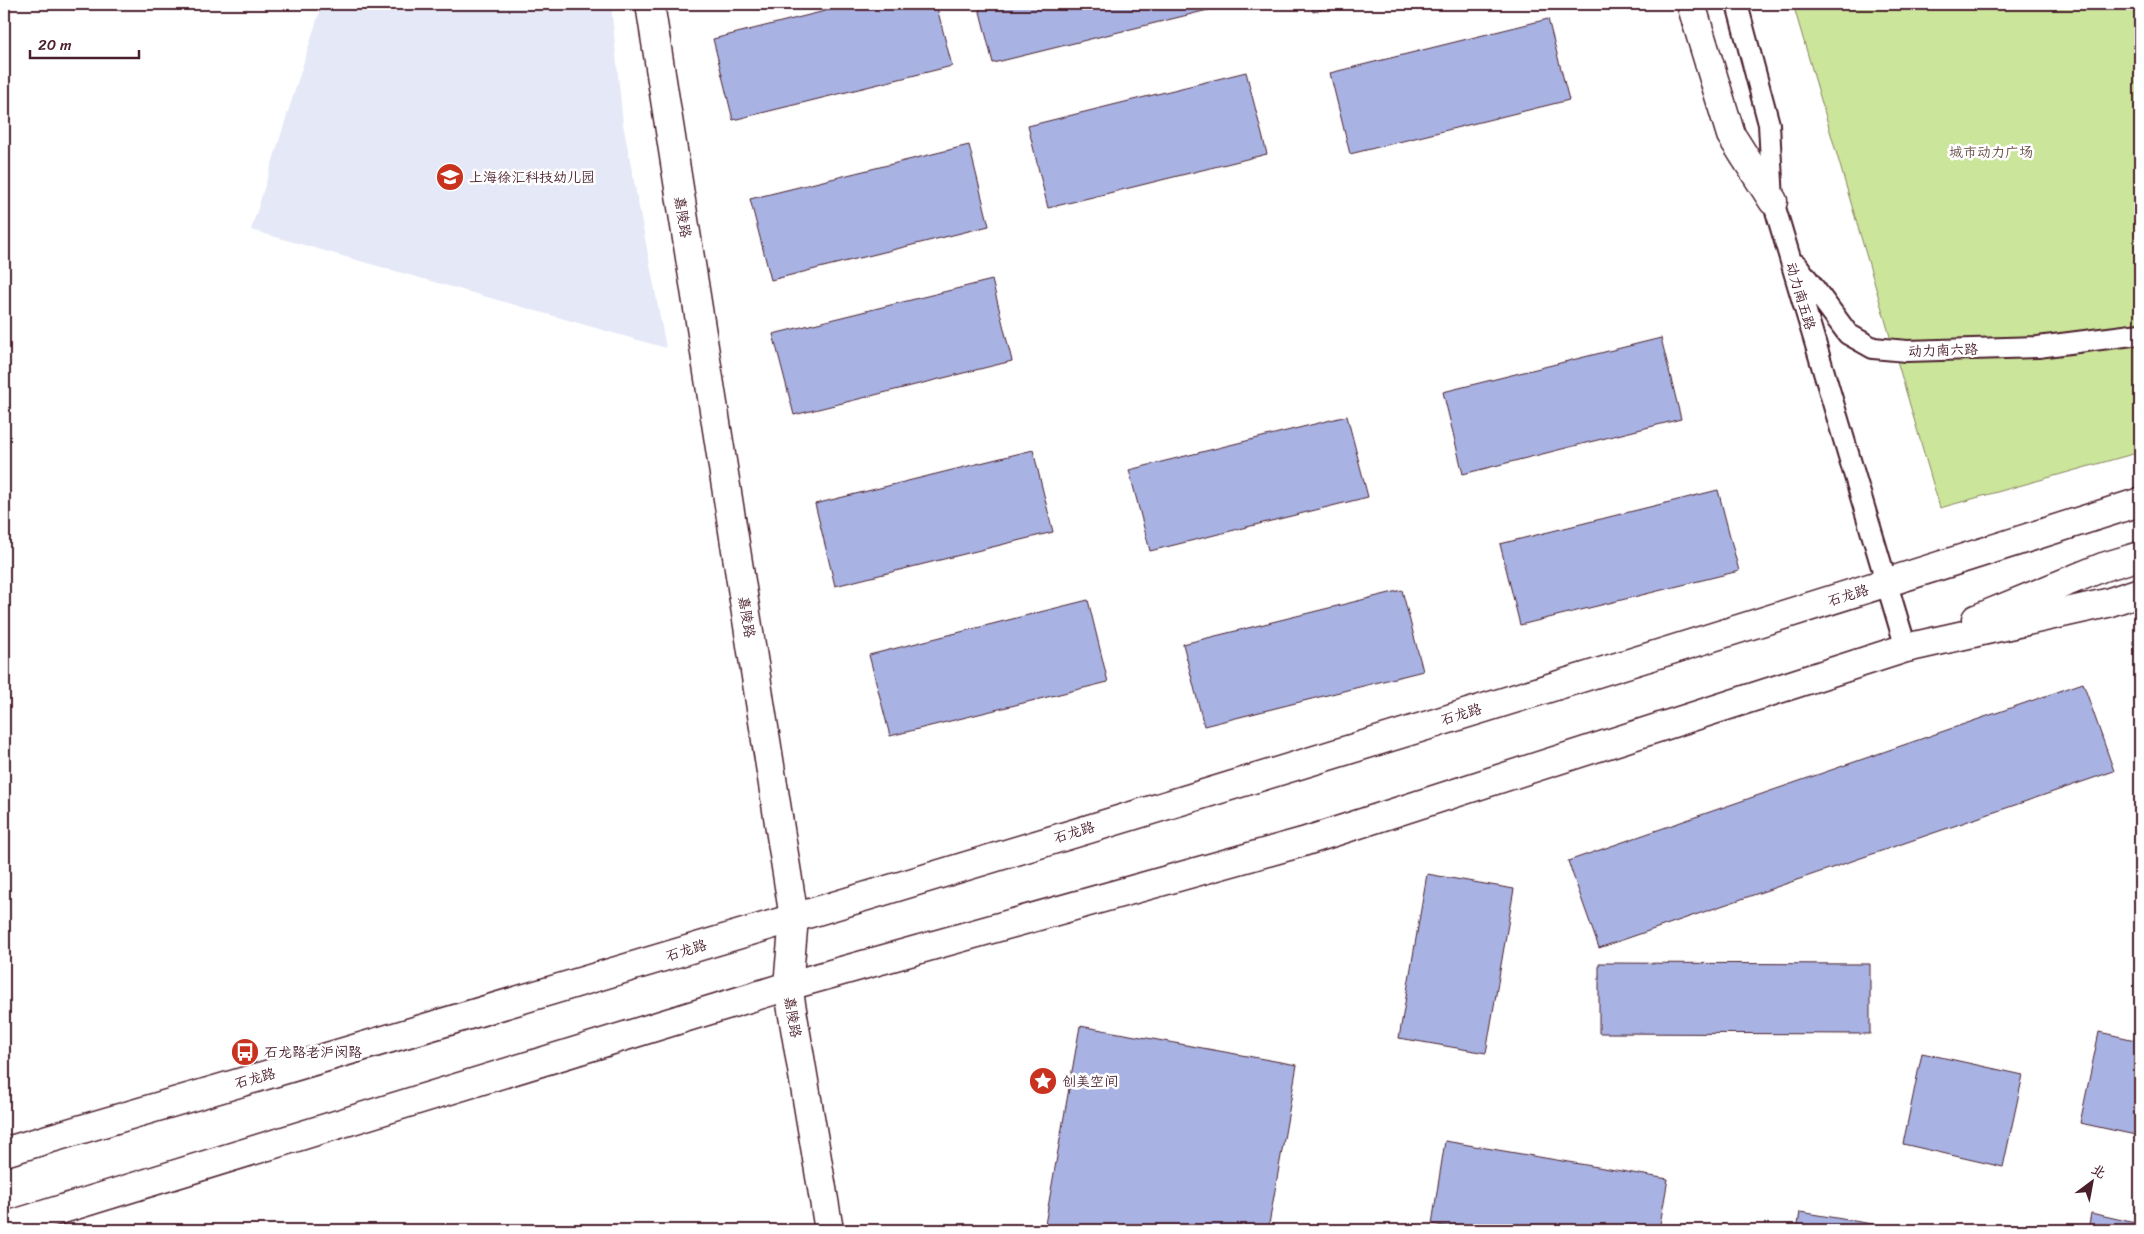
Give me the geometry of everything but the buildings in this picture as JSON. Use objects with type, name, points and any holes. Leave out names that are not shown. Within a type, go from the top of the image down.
[{"type":"main road","name":"嘉陵路","points":[[650,4],[794,918],[788,986],[829,1230]]},
{"type":"main road","points":[[1691,4],[1732,135],[1773,200]]},
{"type":"main road","name":"石龙路","points":[[4,1152],[794,918],[1887,583],[2140,502]]},
{"type":"main road","points":[[4,1227],[788,986],[1303,842],[1906,648],[2103,567],[2140,556]]},
{"type":"main road","points":[[1906,648],[2107,603],[2140,592]]},
{"type":"lane","name":"动力南五路","points":[[1737,4],[1769,124],[1773,200],[1906,648]]},
{"type":"lane","name":"动力南六路","points":[[1788,254],[1848,334],[1873,348],[1906,351],[2038,346],[2140,334]]},
{"type":"shaded area","name":"上海徐汇科技幼儿园","points":[[322,4],[611,4],[623,124],[666,348],[251,230]]},
{"type":"green space","name":"城市动力广场","points":[[1793,4],[2140,4],[2140,452],[1940,508]]},
{"type":"place","name":"上海徐汇科技幼儿园","points":[[450,177]]},
{"type":"place","name":"石龙路老沪闵路","points":[[245,1052]]},
{"type":"place","name":"创美空间","points":[[1043,1081]]}]
